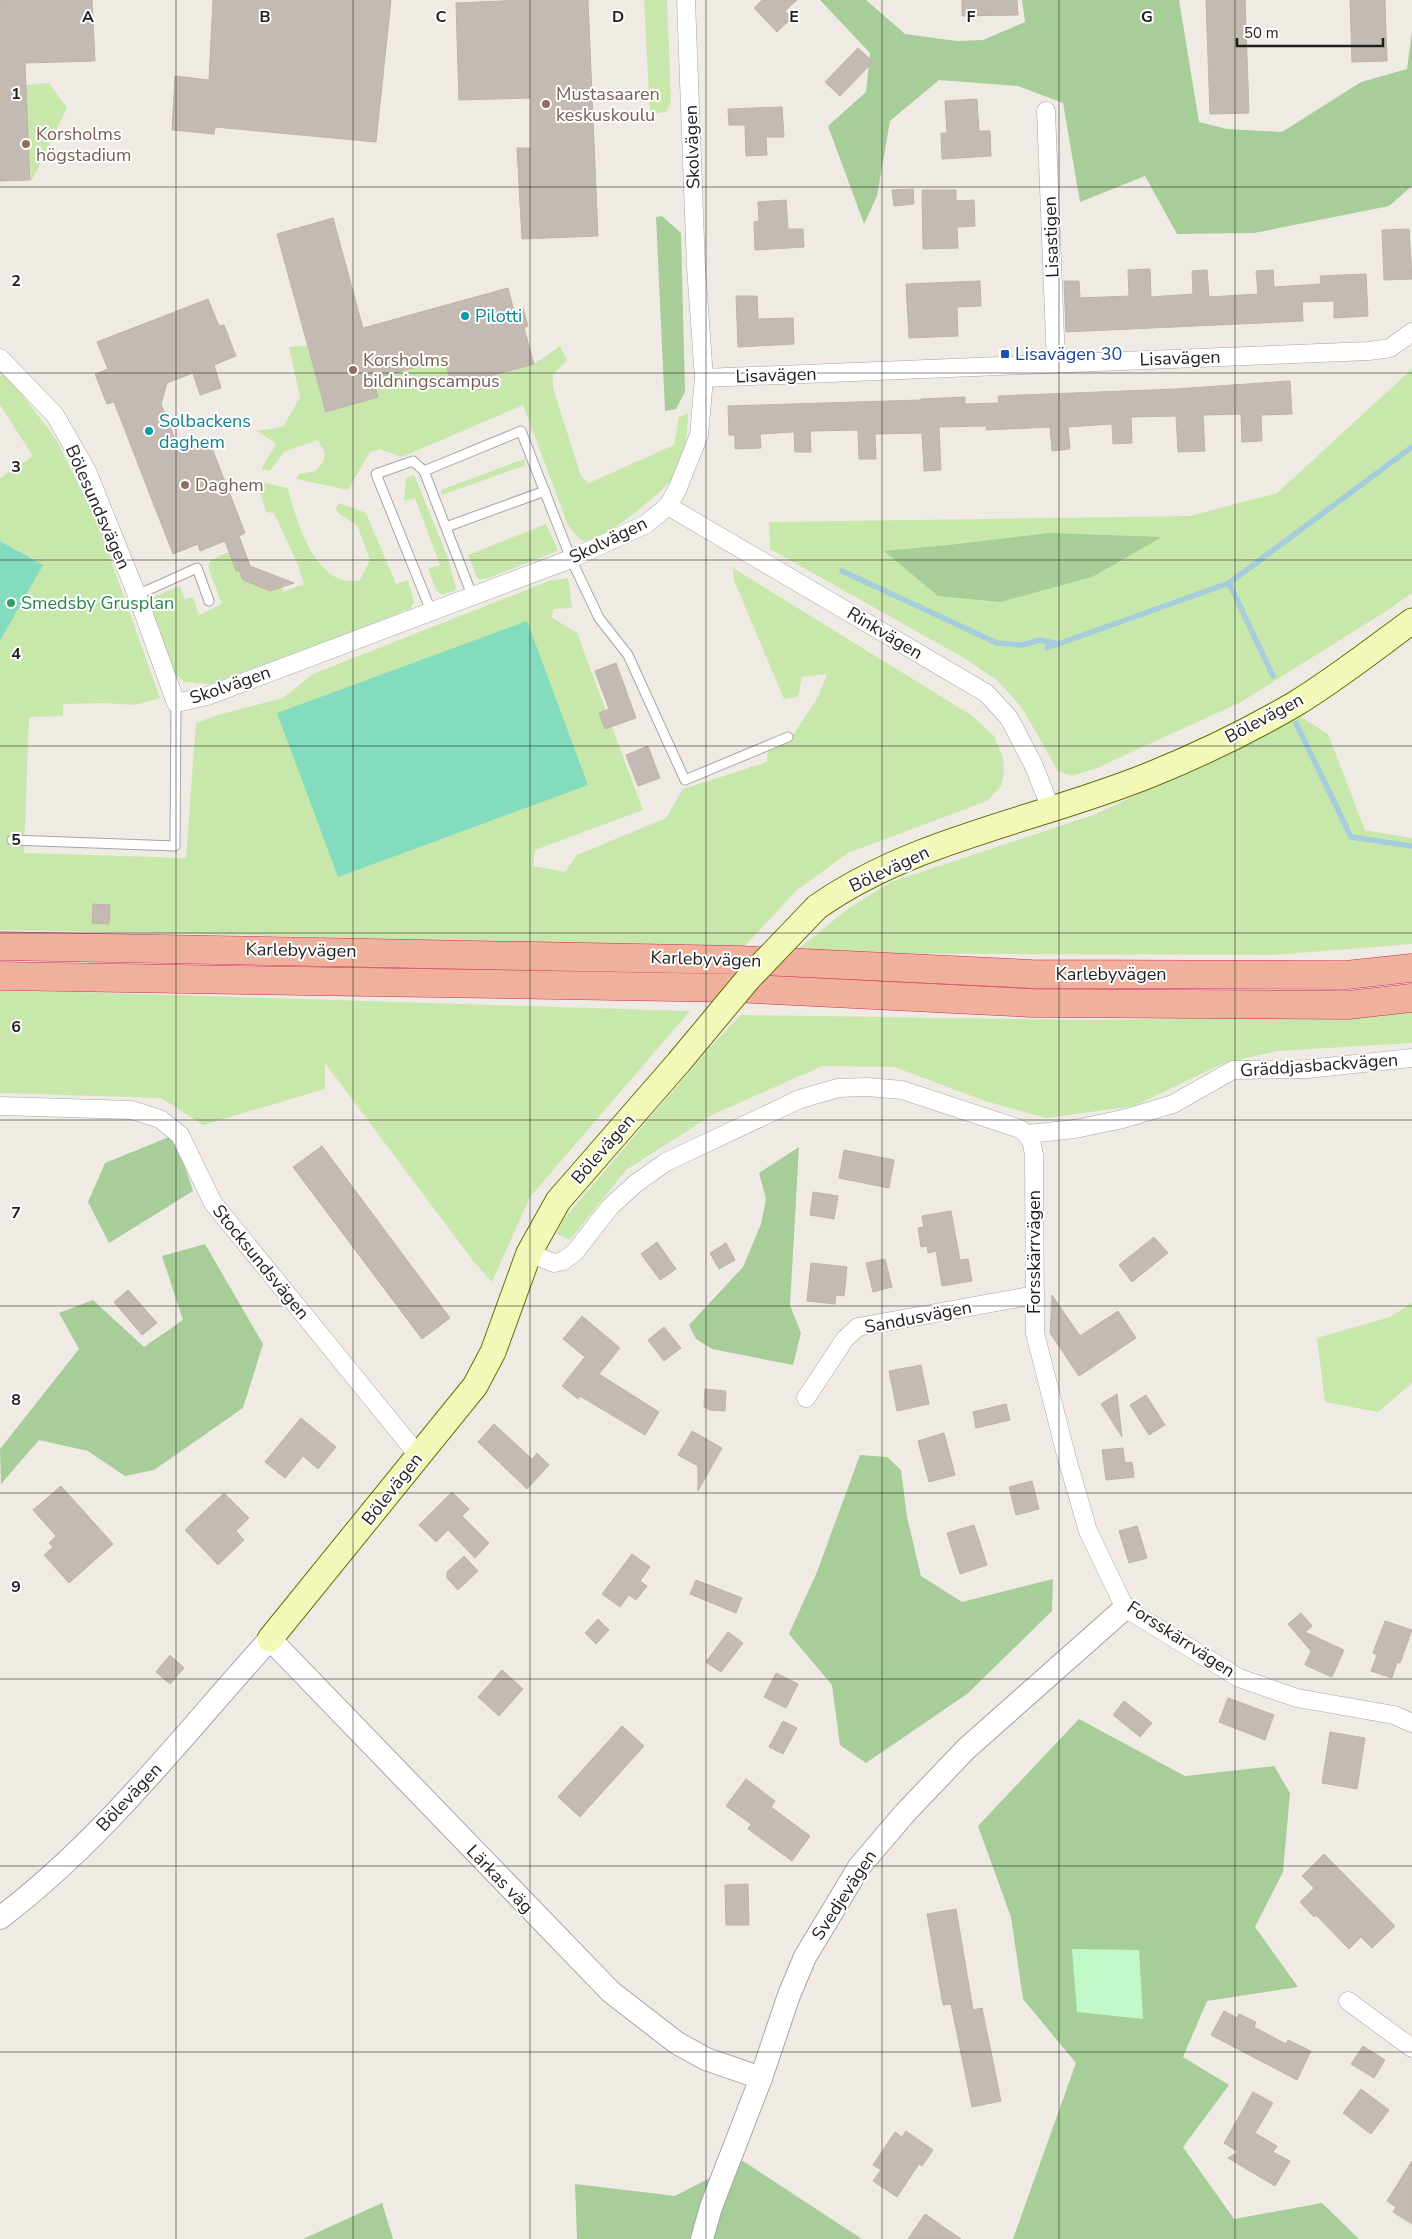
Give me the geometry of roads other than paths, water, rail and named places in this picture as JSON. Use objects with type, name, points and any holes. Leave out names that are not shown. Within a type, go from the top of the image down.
[{"type":"highway","name":"Karlebyvägen","points":[[0,946],[740,960],[1032,974],[1346,975],[1412,968]]},
{"type":"highway","name":"Karlebyvägen","points":[[0,976],[733,988],[1032,1003],[1348,1005],[1412,998]]},
{"type":"main road","name":"Bölevägen","points":[[270,1639],[475,1386],[493,1352],[529,1253],[558,1201],[748,980],[817,907],[838,892],[934,848],[1152,774],[1247,729],[1294,704],[1357,662],[1412,621]]},
{"type":"street","name":"Skolvägen","points":[[176,703],[207,696],[571,559],[646,524],[668,506],[677,490],[699,435],[704,378],[696,267],[686,0]]},
{"type":"street","name":"Lisastigen","points":[[1046,111],[1056,363]]},
{"type":"street","name":"Lisavägen","points":[[704,378],[1369,351],[1390,348],[1412,332]]},
{"type":"street","name":"Bölesundsvägen","points":[[0,358],[55,415],[86,471],[137,595],[176,703]]},
{"type":"street","name":"Rinkvägen","points":[[668,506],[986,693],[1010,718],[1033,764],[1051,809]]},
{"type":"street","name":"Gräddjasbackvägen","points":[[1028,1134],[1094,1125],[1173,1104],[1233,1070],[1307,1069],[1412,1058]]},
{"type":"street","points":[[529,1253],[554,1263],[563,1261],[575,1252],[610,1207],[635,1184],[666,1162],[800,1100],[838,1088],[867,1087],[902,1090],[1020,1129],[1028,1134]]},
{"type":"street","name":"Stocksundsvägen","points":[[0,1106],[132,1110],[160,1119],[180,1135],[213,1203],[418,1455]]},
{"type":"street","name":"Forsskärrvägen","points":[[1028,1134],[1034,1155],[1034,1333],[1088,1531],[1125,1608],[1239,1678],[1297,1698],[1394,1715],[1412,1722]]},
{"type":"street","name":"Sandusvägen","points":[[806,1398],[845,1339],[858,1327],[1035,1295]]},
{"type":"street","name":"Svedjevägen","points":[[702,2239],[711,2206],[761,2078],[789,1995],[805,1957],[859,1867],[905,1813],[966,1750],[1125,1608]]},
{"type":"street","name":"Bölevägen","points":[[0,1918],[72,1856],[131,1798],[270,1639]]},
{"type":"street","name":"Lärkas väg","points":[[270,1639],[611,1992],[677,2043],[706,2059],[761,2078]]},
{"type":"street","points":[[1348,2001],[1412,2048]]},
{"type":"lane","points":[[424,471],[521,431],[571,559],[599,618],[628,655],[685,780],[788,737]]},
{"type":"lane","points":[[431,611],[376,474],[413,461],[424,471],[472,595]]},
{"type":"lane","points":[[446,527],[545,491]]},
{"type":"lane","points":[[137,595],[197,568],[209,601]]},
{"type":"lane","points":[[12,840],[175,846],[176,703]]},
{"type":"waterway","points":[[1047,648],[1229,583],[1412,447]]},
{"type":"waterway","points":[[842,571],[997,643],[1022,645],[1040,640],[1058,644]]},
{"type":"waterway","points":[[1229,583],[1273,676]]},
{"type":"waterway","points":[[1296,723],[1351,837],[1412,846]]},
{"type":"place","name":"Mustasaaren keskuskoulu","points":[[546,104]]},
{"type":"place","name":"Korsholms högstadium","points":[[26,144]]},
{"type":"place","name":"Pilotti","points":[[465,316]]},
{"type":"place","name":"Lisavägen 30","points":[[1005,354]]},
{"type":"place","name":"Korsholms bildningscampus","points":[[353,370]]},
{"type":"place","name":"Solbackens daghem","points":[[149,431]]},
{"type":"place","name":"Daghem","points":[[185,485]]},
{"type":"place","name":"Smedsby Grusplan","points":[[11,603]]}]
